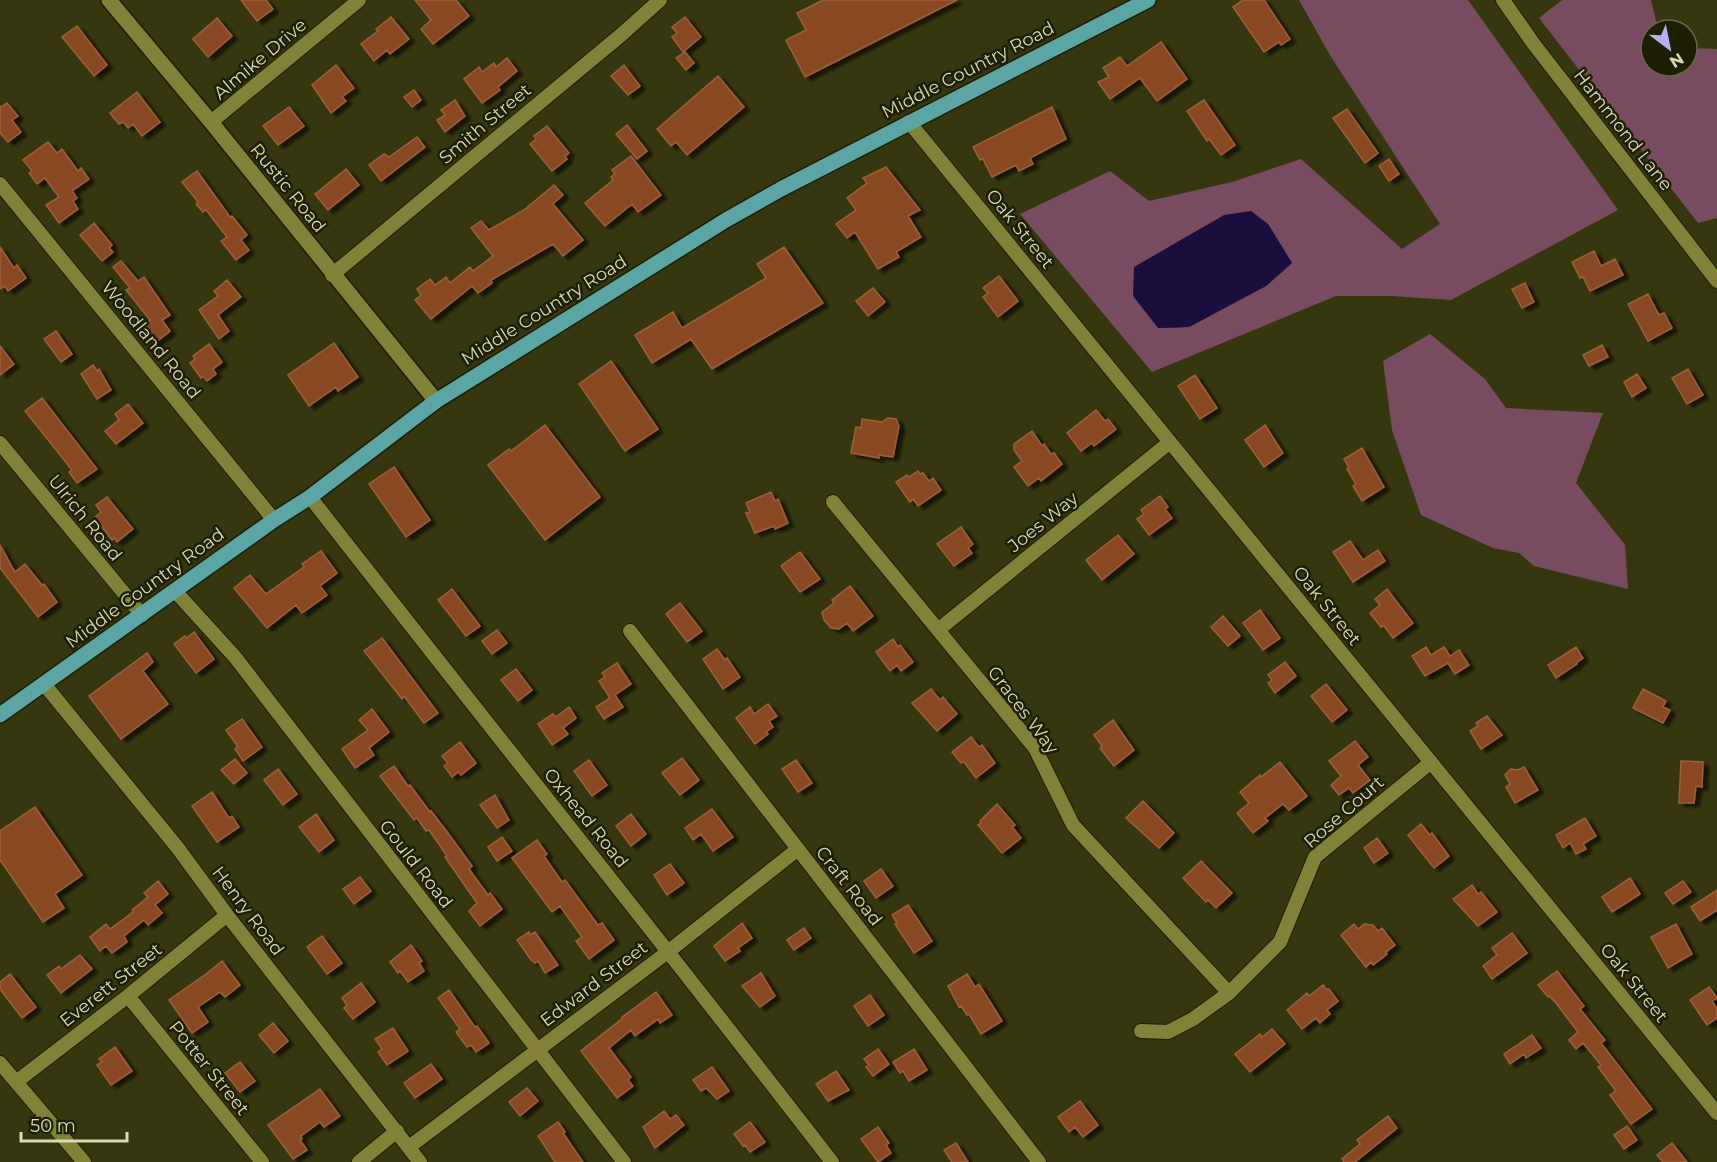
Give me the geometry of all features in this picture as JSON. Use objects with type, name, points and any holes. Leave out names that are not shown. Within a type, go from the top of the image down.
[{"type":"main road","name":"Middle Country Road","points":[[0,715],[274,520],[310,497],[436,401],[726,220],[781,189],[1148,0]]},
{"type":"street","name":"Rustic Road","points":[[109,0],[211,122],[332,275],[436,401]]},
{"type":"street","name":"Almike Drive","points":[[211,122],[359,0]]},
{"type":"street","name":"Smith Street","points":[[332,275],[660,0]]},
{"type":"street","name":"Hammond Lane","points":[[1503,0],[1533,43],[1717,281]]},
{"type":"street","name":"Oak Street","points":[[909,123],[1717,1113]]},
{"type":"street","name":"Woodland Road","points":[[0,184],[274,520]]},
{"type":"street","name":"Joes Way","points":[[938,630],[1170,442]]},
{"type":"street","name":"Ulrich Road","points":[[0,443],[142,615]]},
{"type":"street","name":"Oxhead Road","points":[[310,497],[399,613],[669,951],[832,1162]]},
{"type":"street","name":"Graces Way","points":[[833,502],[1035,748],[1073,825],[1229,993]]},
{"type":"street","name":"Gould Road","points":[[175,591],[235,657],[624,1162]]},
{"type":"street","name":"Craft Road","points":[[630,631],[1040,1162]]},
{"type":"street","name":"Henry Road","points":[[44,684],[177,847],[227,915],[420,1162]]},
{"type":"street","name":"Rose Court","points":[[1141,1031],[1168,1032],[1193,1019],[1229,993],[1280,942],[1315,857],[1431,762]]},
{"type":"street","name":"Edward Street","points":[[409,1147],[669,951],[798,849]]},
{"type":"street","name":"Everett Street","points":[[16,1082],[128,996],[227,915]]},
{"type":"street","name":"Potter Street","points":[[128,996],[262,1162]]},
{"type":"street","points":[[0,1063],[84,1162]]},
{"type":"street","points":[[359,1162],[397,1131]]},
{"type":"shaded area","points":[[1299,0],[1468,0],[1618,210],[1451,300],[1392,296],[1336,296],[1152,372],[1020,214],[1110,171],[1149,201],[1232,182],[1301,159],[1402,249],[1440,224],[1331,57]],"holes":[[[1268,224],[1292,263],[1266,286],[1189,327],[1158,328]]]},
{"type":"shaded area","points":[[1562,0],[1651,0],[1655,18],[1639,18],[1639,78],[1699,78],[1699,48],[1717,49],[1717,218],[1698,223],[1539,18]]},
{"type":"shaded area","points":[[1251,211],[1268,224],[1292,263],[1266,286],[1189,327],[1158,328],[1133,296],[1134,267],[1224,215]]},
{"type":"shaded area","points":[[1430,334],[1485,379],[1506,408],[1603,413],[1576,483],[1625,545],[1628,589],[1534,566],[1519,553],[1493,548],[1421,515],[1392,430],[1383,361]]},
{"type":"building","points":[[241,0],[266,0],[273,9],[257,21]]},
{"type":"building","points":[[415,0],[456,0],[469,16],[433,44],[421,29],[431,20]]},
{"type":"building","points":[[823,0],[957,0],[805,77],[786,40],[806,30],[797,13]]},
{"type":"building","points":[[1243,0],[1264,0],[1290,39],[1281,45],[1279,42],[1264,52],[1233,7]]},
{"type":"building","points":[[391,17],[409,39],[390,54],[387,50],[374,61],[361,44]]},
{"type":"building","points":[[685,17],[701,37],[683,52],[672,37],[677,33],[672,27]]},
{"type":"building","points":[[217,18],[232,36],[208,57],[193,39]]},
{"type":"building","points":[[77,26],[107,65],[94,76],[62,37]]},
{"type":"building","points":[[1161,42],[1187,79],[1157,101],[1140,78],[1110,99],[1098,82],[1109,77],[1103,68],[1120,57],[1127,66]]},
{"type":"building","points":[[685,52],[694,63],[686,70],[676,58]]},
{"type":"building","points":[[507,58],[517,71],[498,87],[500,90],[482,103],[464,79],[479,67],[482,72],[494,63],[496,67]]},
{"type":"building","points":[[336,65],[354,88],[342,97],[346,101],[331,113],[312,85]]},
{"type":"building","points":[[624,65],[640,86],[628,95],[611,76]]},
{"type":"building","points":[[718,76],[744,107],[687,155],[676,142],[671,146],[657,129]]},
{"type":"building","points":[[414,90],[421,100],[412,107],[404,97]]},
{"type":"building","points":[[137,92],[160,122],[142,136],[133,124],[128,128],[123,122],[119,124],[110,113]]},
{"type":"building","points":[[455,100],[465,116],[445,132],[437,120],[445,115],[441,110]]},
{"type":"building","points":[[1204,100],[1235,145],[1221,155],[1209,139],[1207,141],[1187,111]]},
{"type":"building","points":[[7,103],[18,116],[12,120],[21,132],[8,142],[0,133],[0,106]]},
{"type":"building","points":[[289,107],[304,126],[278,145],[263,126]]},
{"type":"building","points":[[1052,107],[1066,139],[1030,158],[1033,164],[1019,171],[1016,165],[992,177],[983,159],[980,160],[973,147]]},
{"type":"building","points":[[1347,109],[1378,153],[1365,163],[1333,118]]},
{"type":"building","points":[[627,125],[647,151],[637,159],[616,134]]},
{"type":"building","points":[[547,126],[569,153],[565,156],[567,159],[552,171],[530,144],[536,139],[534,136]]},
{"type":"building","points":[[417,137],[425,147],[381,181],[369,165],[384,154],[389,157]]},
{"type":"building","points":[[48,142],[57,153],[62,149],[78,171],[81,168],[89,179],[72,191],[77,198],[73,201],[78,209],[59,223],[46,205],[59,197],[45,178],[37,184],[29,173],[32,171],[23,160]]},
{"type":"building","points":[[631,156],[661,195],[638,212],[632,204],[605,226],[585,203],[613,180],[611,177],[615,174],[612,170]]},
{"type":"building","points":[[1389,159],[1399,174],[1389,181],[1379,166]]},
{"type":"building","points":[[886,167],[920,210],[908,216],[921,237],[896,252],[899,257],[878,269],[855,232],[847,238],[836,224],[856,210],[847,198],[867,183],[863,178]]},
{"type":"building","points":[[346,169],[359,185],[328,210],[315,194]]},
{"type":"building","points":[[197,171],[230,217],[232,216],[247,235],[241,240],[249,250],[236,260],[221,241],[227,237],[206,210],[203,212],[196,204],[198,202],[182,182]]},
{"type":"building","points":[[554,185],[563,195],[553,204],[583,240],[563,256],[553,244],[491,280],[492,283],[478,293],[472,286],[431,319],[415,300],[421,295],[417,289],[430,279],[435,285],[446,277],[450,283],[470,267],[473,271],[493,256],[471,228],[481,221],[489,230],[524,210]]},
{"type":"building","points":[[94,223],[112,245],[109,248],[113,252],[102,261],[80,235]]},
{"type":"building","points":[[0,247],[14,268],[17,265],[26,278],[8,291],[5,286],[0,289]]},
{"type":"building","points":[[784,247],[823,303],[712,369],[691,339],[652,363],[635,335],[673,312],[682,328],[766,278],[757,264]]},
{"type":"building","points":[[1594,251],[1601,266],[1615,259],[1623,275],[1590,291],[1572,262]]},
{"type":"building","points":[[121,261],[138,281],[144,277],[170,315],[162,320],[170,331],[154,344],[142,326],[150,320],[126,290],[130,288],[113,267]]},
{"type":"building","points":[[999,276],[1018,301],[998,317],[983,297],[988,293],[983,288]]},
{"type":"building","points":[[227,280],[241,297],[218,315],[229,331],[219,339],[199,310],[218,296],[214,291]]},
{"type":"building","points":[[1525,283],[1534,302],[1522,308],[1512,289]]},
{"type":"building","points":[[873,288],[885,302],[868,316],[856,301]]},
{"type":"building","points":[[1648,294],[1659,315],[1664,313],[1672,328],[1648,341],[1628,304]]},
{"type":"building","points":[[56,331],[72,354],[61,362],[44,339]]},
{"type":"building","points":[[334,343],[358,377],[338,391],[336,387],[309,406],[288,375]]},
{"type":"building","points":[[209,344],[222,362],[213,369],[216,374],[207,381],[203,376],[201,378],[190,363],[195,359],[193,356]]},
{"type":"building","points":[[1602,345],[1608,357],[1589,366],[1583,355]]},
{"type":"building","points":[[0,346],[14,364],[0,375]]},
{"type":"building","points":[[611,361],[658,429],[625,451],[579,384]]},
{"type":"building","points":[[93,365],[97,371],[99,369],[111,390],[97,399],[81,374]]},
{"type":"building","points":[[1688,369],[1703,395],[1687,404],[1672,378]]},
{"type":"building","points":[[1637,374],[1646,388],[1632,397],[1624,382]]},
{"type":"building","points":[[1195,375],[1217,408],[1200,419],[1178,386]]},
{"type":"building","points":[[42,398],[97,469],[77,483],[69,472],[72,470],[25,411]]},
{"type":"building","points":[[128,404],[143,423],[116,444],[105,431],[119,420],[115,414]]},
{"type":"building","points":[[1096,410],[1116,429],[1094,446],[1092,443],[1081,451],[1067,433]]},
{"type":"building","points":[[888,418],[896,419],[899,426],[893,457],[879,455],[879,458],[851,453],[856,427],[861,428],[862,419],[882,422]]},
{"type":"building","points":[[545,425],[600,497],[545,540],[488,465]]},
{"type":"building","points":[[1265,425],[1283,453],[1264,467],[1245,440]]},
{"type":"building","points":[[1032,431],[1042,446],[1044,444],[1051,454],[1054,453],[1062,464],[1041,481],[1039,478],[1028,486],[1014,467],[1022,461],[1014,450],[1014,444]]},
{"type":"building","points":[[1362,448],[1384,487],[1362,501],[1353,486],[1356,484],[1344,459]]},
{"type":"building","points":[[394,467],[430,520],[406,537],[369,484]]},
{"type":"building","points":[[918,471],[920,474],[923,473],[929,481],[933,478],[941,490],[918,506],[913,499],[910,502],[896,482]]},
{"type":"building","points":[[771,492],[775,501],[778,499],[788,523],[775,529],[774,526],[755,533],[746,513],[750,512],[746,503]]},
{"type":"building","points":[[1160,496],[1168,507],[1165,509],[1172,518],[1149,535],[1137,519],[1144,514],[1141,510]]},
{"type":"building","points":[[107,497],[133,529],[117,542],[114,538],[112,540],[95,517],[101,512],[96,505]]},
{"type":"building","points":[[961,527],[973,544],[968,548],[972,553],[954,566],[937,544]]},
{"type":"building","points":[[1118,535],[1134,554],[1102,580],[1086,560]]},
{"type":"building","points":[[1350,541],[1363,560],[1378,550],[1385,561],[1353,582],[1333,552]]},
{"type":"building","points":[[0,545],[15,572],[25,564],[57,602],[38,617],[0,568]]},
{"type":"building","points":[[321,551],[337,573],[320,586],[327,595],[302,613],[296,605],[267,628],[234,588],[250,575],[266,594],[304,567],[302,564]]},
{"type":"building","points":[[800,552],[820,579],[800,592],[781,566]]},
{"type":"building","points":[[850,586],[873,616],[853,631],[847,623],[839,629],[831,628],[824,620],[822,612],[834,603],[832,600]]},
{"type":"building","points":[[452,589],[480,626],[466,636],[438,600]]},
{"type":"building","points":[[1387,589],[1413,623],[1393,638],[1370,613],[1380,605],[1375,599]]},
{"type":"building","points":[[680,603],[702,631],[687,642],[666,614]]},
{"type":"building","points":[[1260,610],[1280,638],[1263,650],[1243,623]]},
{"type":"building","points":[[1223,616],[1240,636],[1228,646],[1211,627]]},
{"type":"building","points":[[497,630],[507,643],[492,654],[482,641]]},
{"type":"building","points":[[194,632],[214,659],[196,673],[174,644]]},
{"type":"building","points":[[382,638],[438,713],[424,723],[404,696],[402,699],[364,651]]},
{"type":"building","points":[[893,639],[913,662],[901,671],[897,665],[890,671],[876,652]]},
{"type":"building","points":[[1426,647],[1431,655],[1444,647],[1450,656],[1459,650],[1469,665],[1455,674],[1448,663],[1425,676],[1412,656]]},
{"type":"building","points":[[1576,647],[1583,658],[1556,678],[1548,665]]},
{"type":"building","points":[[717,649],[725,660],[727,658],[740,677],[723,689],[703,659]]},
{"type":"building","points":[[147,653],[153,662],[143,671],[168,704],[121,739],[89,696]]},
{"type":"building","points":[[1285,662],[1296,676],[1275,693],[1268,683],[1272,680],[1268,675]]},
{"type":"building","points":[[617,663],[631,684],[615,695],[623,707],[604,719],[596,707],[610,698],[599,681],[605,677],[602,673]]},
{"type":"building","points":[[516,669],[532,690],[518,701],[501,680]]},
{"type":"building","points":[[1326,684],[1347,710],[1332,722],[1311,696]]},
{"type":"building","points":[[931,689],[940,700],[943,697],[957,714],[937,731],[912,703]]},
{"type":"building","points":[[1643,689],[1666,701],[1663,707],[1670,710],[1663,723],[1633,708]]},
{"type":"building","points":[[768,704],[777,716],[769,721],[773,727],[766,732],[768,734],[755,744],[736,718],[750,707],[754,714]]},
{"type":"building","points":[[569,707],[576,718],[563,728],[568,734],[552,745],[538,724],[553,714],[556,717]]},
{"type":"building","points":[[372,709],[389,732],[369,748],[374,755],[355,768],[342,749],[368,730],[359,720]]},
{"type":"building","points":[[1487,716],[1502,735],[1481,749],[1470,731],[1478,726],[1476,723]]},
{"type":"building","points":[[242,719],[262,747],[243,761],[235,749],[238,747],[226,730]]},
{"type":"building","points":[[1113,720],[1134,750],[1114,766],[1100,748],[1102,746],[1094,735]]},
{"type":"building","points":[[971,737],[979,747],[982,745],[995,763],[976,778],[964,762],[961,763],[952,752]]},
{"type":"building","points":[[1355,741],[1368,757],[1358,765],[1370,780],[1353,793],[1349,788],[1339,795],[1331,785],[1341,776],[1329,761]]},
{"type":"building","points":[[460,742],[476,763],[461,775],[458,772],[452,777],[444,766],[448,763],[442,756]]},
{"type":"building","points":[[682,758],[699,780],[680,795],[662,773]]},
{"type":"building","points":[[235,759],[247,773],[234,784],[221,770]]},
{"type":"building","points":[[589,760],[607,785],[592,796],[574,771]]},
{"type":"building","points":[[796,760],[812,783],[798,792],[782,769]]},
{"type":"building","points":[[1681,761],[1703,762],[1702,787],[1696,786],[1694,803],[1679,803]]},
{"type":"building","points":[[1280,762],[1307,796],[1289,810],[1283,804],[1265,818],[1268,821],[1253,833],[1237,813],[1249,803],[1240,792]]},
{"type":"building","points":[[394,766],[448,833],[472,866],[469,869],[488,895],[490,893],[502,909],[480,926],[469,911],[477,903],[445,857],[447,856],[429,830],[426,831],[417,818],[414,820],[380,776]]},
{"type":"building","points":[[1524,767],[1538,790],[1515,803],[1506,787],[1510,784],[1505,775],[1511,769],[1518,770]]},
{"type":"building","points":[[278,769],[297,794],[283,805],[264,780]]},
{"type":"building","points":[[212,792],[229,818],[232,816],[239,827],[217,842],[192,806]]},
{"type":"building","points":[[495,795],[509,820],[497,828],[480,805]]},
{"type":"building","points":[[1143,801],[1174,833],[1159,848],[1126,818]]},
{"type":"building","points":[[997,804],[1015,825],[1012,827],[1021,838],[1002,853],[978,825]]},
{"type":"building","points":[[35,807],[82,875],[55,894],[64,908],[43,922],[0,860],[0,831]]},
{"type":"building","points":[[712,809],[733,837],[713,851],[701,834],[693,840],[685,828]]},
{"type":"building","points":[[316,814],[334,840],[319,852],[299,827]]},
{"type":"building","points":[[631,814],[646,834],[631,846],[616,826]]},
{"type":"building","points":[[1585,818],[1596,836],[1583,844],[1586,849],[1576,854],[1570,843],[1563,848],[1556,835]]},
{"type":"building","points":[[1421,824],[1430,835],[1432,833],[1449,856],[1434,868],[1408,835]]},
{"type":"building","points":[[502,837],[512,851],[497,861],[488,847]]},
{"type":"building","points":[[1377,838],[1388,853],[1374,863],[1364,848]]},
{"type":"building","points":[[537,840],[547,854],[544,856],[562,882],[565,880],[598,925],[602,923],[614,940],[589,959],[576,941],[582,937],[560,906],[552,912],[512,858]]},
{"type":"building","points":[[1201,861],[1232,893],[1216,908],[1208,900],[1206,902],[1183,878]]},
{"type":"building","points":[[670,864],[684,883],[667,895],[654,875]]},
{"type":"building","points":[[881,869],[893,886],[876,898],[864,881]]},
{"type":"building","points":[[360,877],[371,891],[354,904],[343,889]]},
{"type":"building","points":[[1630,878],[1640,894],[1612,912],[1602,897]]},
{"type":"building","points":[[158,881],[168,894],[155,905],[162,913],[148,925],[144,920],[124,936],[127,942],[112,953],[106,946],[100,951],[90,937],[106,924],[110,929],[133,912],[132,910],[148,897],[144,893]]},
{"type":"building","points":[[1683,881],[1691,892],[1673,904],[1665,893]]},
{"type":"building","points":[[1472,885],[1478,894],[1481,892],[1497,912],[1478,926],[1453,899]]},
{"type":"building","points":[[1717,890],[1717,910],[1700,921],[1691,907]]},
{"type":"building","points":[[908,905],[932,941],[914,953],[895,924],[897,923],[892,915]]},
{"type":"building","points":[[742,923],[752,938],[738,948],[740,951],[725,961],[714,946]]},
{"type":"building","points":[[1354,924],[1358,929],[1364,924],[1373,925],[1378,931],[1382,928],[1395,945],[1373,965],[1371,962],[1366,967],[1341,935]]},
{"type":"building","points":[[1676,924],[1692,954],[1668,968],[1651,937]]},
{"type":"building","points":[[804,928],[811,938],[794,950],[787,940]]},
{"type":"building","points":[[529,932],[530,935],[535,932],[558,965],[545,973],[538,961],[535,963],[531,960],[517,940]]},
{"type":"building","points":[[1512,933],[1527,953],[1492,979],[1483,966],[1497,955],[1492,948]]},
{"type":"building","points":[[322,936],[342,963],[327,974],[307,947]]},
{"type":"building","points":[[411,945],[422,961],[419,963],[424,971],[408,982],[390,962]]},
{"type":"building","points":[[80,955],[92,969],[61,993],[47,975],[59,966],[61,969]]},
{"type":"building","points":[[222,961],[240,985],[225,997],[220,992],[198,1007],[208,1022],[192,1033],[169,1000]]},
{"type":"building","points":[[1557,971],[1584,1006],[1580,1009],[1605,1040],[1601,1043],[1652,1109],[1631,1124],[1610,1095],[1616,1091],[1598,1067],[1601,1065],[1583,1043],[1576,1049],[1569,1040],[1578,1032],[1556,1003],[1538,985]]},
{"type":"building","points":[[761,973],[775,996],[760,1007],[742,986]]},
{"type":"building","points":[[10,974],[36,1007],[22,1018],[0,989],[0,982]]},
{"type":"building","points":[[967,974],[975,987],[979,984],[1002,1021],[981,1034],[969,1014],[967,1015],[961,1006],[959,1007],[948,986]]},
{"type":"building","points":[[361,983],[375,1002],[353,1019],[344,1008],[347,1005],[342,998]]},
{"type":"building","points":[[1323,985],[1338,1001],[1327,1010],[1330,1014],[1320,1023],[1316,1018],[1302,1029],[1287,1010],[1307,993],[1309,996]]},
{"type":"building","points":[[1709,987],[1717,998],[1712,1001],[1717,1009],[1717,1018],[1707,1025],[1690,1000]]},
{"type":"building","points":[[449,990],[489,1043],[476,1052],[471,1045],[467,1047],[456,1032],[460,1029],[438,998]]},
{"type":"building","points":[[656,992],[672,1015],[660,1023],[658,1019],[635,1036],[631,1030],[609,1048],[631,1077],[628,1080],[633,1086],[617,1098],[581,1051]]},
{"type":"building","points":[[870,995],[884,1015],[868,1026],[854,1006]]},
{"type":"building","points":[[273,1023],[288,1041],[274,1053],[259,1035]]},
{"type":"building","points":[[393,1028],[408,1051],[387,1065],[378,1052],[382,1049],[375,1039]]},
{"type":"building","points":[[1272,1029],[1285,1044],[1250,1072],[1235,1054],[1260,1034],[1262,1037]]},
{"type":"building","points":[[1532,1035],[1541,1048],[1526,1058],[1524,1054],[1510,1064],[1504,1054]]},
{"type":"building","points":[[115,1047],[132,1071],[111,1085],[97,1065],[102,1062],[99,1059]]},
{"type":"building","points":[[878,1049],[889,1064],[873,1076],[866,1067],[869,1065],[864,1059]]},
{"type":"building","points":[[914,1049],[927,1070],[909,1081],[903,1071],[900,1073],[893,1062]]},
{"type":"building","points":[[240,1062],[255,1081],[240,1092],[225,1073]]},
{"type":"building","points":[[431,1064],[442,1079],[415,1098],[404,1083]]},
{"type":"building","points":[[712,1067],[729,1091],[717,1099],[706,1088],[701,1091],[693,1080]]},
{"type":"building","points":[[836,1071],[849,1090],[828,1101],[816,1084]]},
{"type":"building","points":[[527,1088],[538,1101],[520,1116],[509,1102]]},
{"type":"building","points":[[320,1089],[340,1116],[324,1127],[320,1122],[301,1136],[300,1140],[307,1150],[293,1159],[268,1125]]},
{"type":"building","points":[[1080,1101],[1098,1125],[1083,1137],[1075,1127],[1069,1132],[1058,1117]]},
{"type":"building","points":[[664,1111],[670,1119],[676,1115],[684,1125],[655,1148],[643,1127]]},
{"type":"building","points":[[1388,1116],[1397,1128],[1355,1162],[1344,1162],[1342,1159],[1360,1144],[1357,1140]]},
{"type":"building","points":[[558,1122],[583,1162],[555,1162],[538,1136]]},
{"type":"building","points":[[750,1122],[765,1142],[750,1152],[734,1134]]},
{"type":"building","points":[[1627,1126],[1637,1140],[1624,1149],[1614,1135]]},
{"type":"building","points":[[878,1127],[889,1143],[886,1145],[891,1153],[878,1162],[861,1139]]},
{"type":"building","points":[[956,1143],[968,1162],[952,1162],[944,1150]]},
{"type":"building","points":[[1672,1143],[1687,1162],[1663,1162],[1657,1155]]}]
